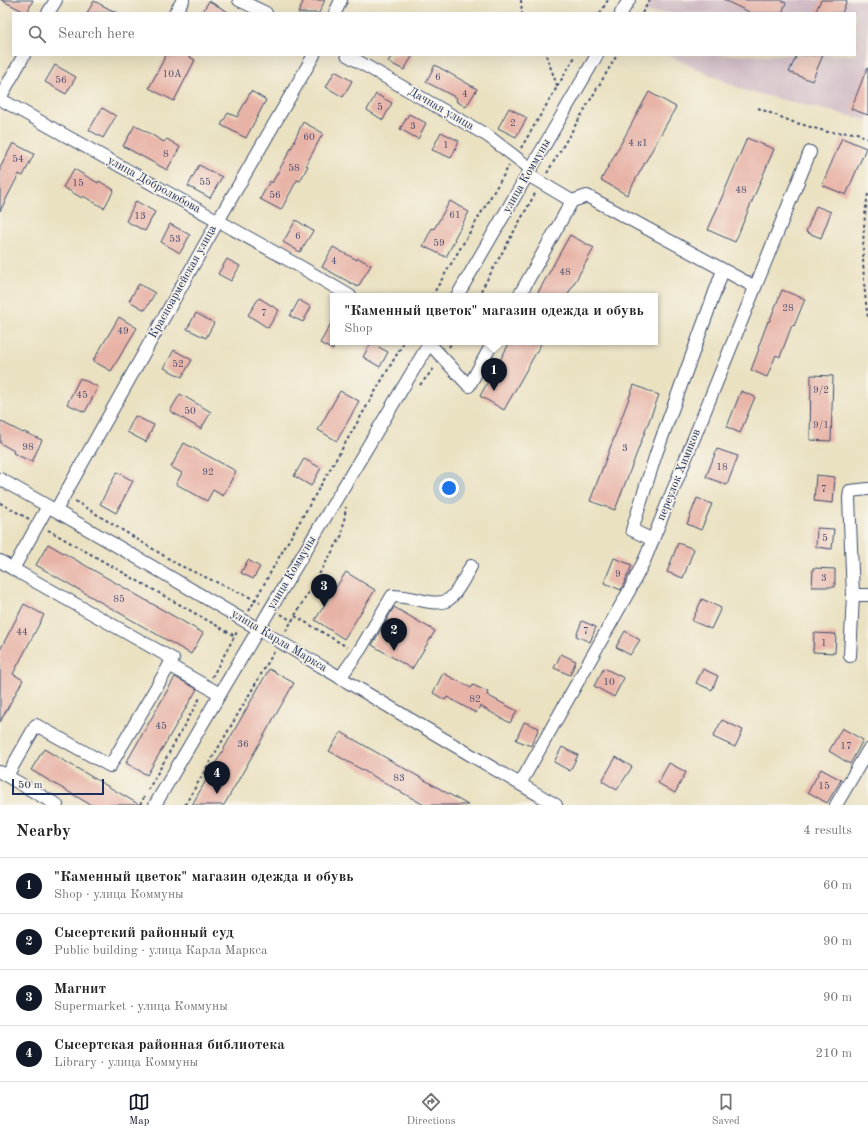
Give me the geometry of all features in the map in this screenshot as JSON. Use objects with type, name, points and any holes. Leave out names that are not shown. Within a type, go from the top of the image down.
[{"type":"street","points":[[49,12],[56,0]]},
{"type":"street","points":[[176,12],[183,0]]},
{"type":"street","points":[[239,0],[264,12]]},
{"type":"street","points":[[335,12],[341,0]]},
{"type":"street","points":[[623,12],[629,0]]},
{"type":"street","points":[[0,98],[23,56]]},
{"type":"street","name":"Красноармейская улица","points":[[13,569],[38,524],[64,495],[218,221],[313,56]]},
{"type":"street","name":"Дачная улица","points":[[349,56],[488,136],[515,158],[529,172],[572,201]]},
{"type":"street","name":"улица Коммуны","points":[[459,293],[596,56]]},
{"type":"street","name":"улица Добролюбова","points":[[0,98],[345,293]]},
{"type":"street","name":"переулок Химиков","points":[[520,784],[629,591],[653,540],[810,152]]},
{"type":"street","points":[[521,293],[572,201],[587,196],[755,287]]},
{"type":"street","points":[[653,540],[632,530],[656,454],[723,270]]},
{"type":"street","name":"улица Коммуны","points":[[155,805],[427,345]]},
{"type":"street","points":[[432,345],[468,386],[491,345]]},
{"type":"street","name":"улица Карла Маркса","points":[[0,479],[281,641],[340,678],[556,805]]},
{"type":"street","points":[[850,656],[852,595],[849,498],[850,491],[868,489]]},
{"type":"street","points":[[0,561],[173,659],[110,766],[36,725],[3,774],[58,805]]},
{"type":"street","points":[[340,678],[392,596],[403,596],[438,602],[448,600],[456,592],[472,566]]},
{"type":"street","points":[[852,595],[868,595]]},
{"type":"street","points":[[169,665],[220,694]]},
{"type":"street","points":[[836,805],[868,750]]},
{"type":"path","points":[[521,0],[522,12]]},
{"type":"path","points":[[601,12],[608,0]]},
{"type":"path","points":[[643,12],[650,0]]},
{"type":"path","points":[[546,56],[558,88]]},
{"type":"path","points":[[434,293],[558,88],[575,56]]},
{"type":"path","points":[[758,108],[793,122],[828,132],[857,133],[868,139]]},
{"type":"path","points":[[868,194],[865,211],[864,270],[868,318]]},
{"type":"path","points":[[140,805],[244,620],[402,345]]},
{"type":"path","points":[[417,389],[443,358],[450,345]]},
{"type":"path","points":[[64,495],[179,565],[256,599],[292,621]]},
{"type":"path","points":[[0,503],[235,636]]},
{"type":"path","points":[[185,805],[342,535],[346,506]]},
{"type":"path","points":[[295,616],[357,653]]},
{"type":"shaded area","points":[[651,0],[868,0],[868,120],[746,91],[669,56],[856,56],[856,12],[645,12]]},
{"type":"building","points":[[1,0],[33,0],[27,12]]},
{"type":"building","points":[[304,0],[325,0],[319,12],[298,12]]},
{"type":"building","points":[[724,0],[780,0],[786,3],[782,12],[749,12]]},
{"type":"building","points":[[821,0],[847,0],[842,12],[815,12]]},
{"type":"building","points":[[94,1],[115,12],[88,12]]},
{"type":"building","points":[[209,1],[228,12],[203,12]]},
{"type":"building","points":[[165,56],[188,56],[195,60],[174,101],[149,88]]},
{"type":"building","points":[[391,56],[412,56],[404,70],[388,62]]},
{"type":"building","points":[[797,56],[823,56],[812,81],[789,72]]},
{"type":"building","points":[[55,65],[76,77],[66,94],[45,82]]},
{"type":"building","points":[[435,65],[477,89],[466,107],[456,101],[457,98],[426,82]]},
{"type":"building","points":[[868,68],[868,115],[851,109]]},
{"type":"building","points":[[335,71],[352,81],[343,97],[326,87]]},
{"type":"building","points":[[251,91],[266,100],[246,138],[221,125],[228,113],[237,117]]},
{"type":"building","points":[[649,92],[676,107],[627,195],[601,180]]},
{"type":"building","points":[[376,94],[392,103],[383,120],[367,110]]},
{"type":"building","points":[[102,108],[116,116],[103,138],[89,130]]},
{"type":"building","points":[[509,108],[527,118],[516,137],[498,128]]},
{"type":"building","points":[[409,114],[426,123],[418,139],[400,129]]},
{"type":"building","points":[[303,122],[323,133],[306,165],[308,166],[300,181],[297,180],[281,210],[260,199],[270,181],[272,183],[295,141]]},
{"type":"building","points":[[135,125],[164,142],[167,139],[180,147],[167,170],[123,146]]},
{"type":"building","points":[[441,132],[459,141],[451,158],[432,150]]},
{"type":"building","points":[[747,138],[774,149],[735,242],[708,230]]},
{"type":"building","points":[[842,138],[866,148],[846,195],[822,185]]},
{"type":"building","points":[[13,143],[34,154],[23,176],[19,174],[0,211],[0,168]]},
{"type":"building","points":[[199,165],[222,177],[210,198],[188,186]]},
{"type":"building","points":[[74,169],[98,183],[99,181],[114,190],[104,208],[63,187]]},
{"type":"building","points":[[136,201],[155,212],[145,231],[126,221]]},
{"type":"building","points":[[450,201],[469,212],[446,257],[423,246],[432,228],[434,229]]},
{"type":"building","points":[[816,206],[831,212],[821,238],[806,232]]},
{"type":"building","points":[[296,220],[313,231],[300,252],[283,242]]},
{"type":"building","points":[[170,224],[190,235],[180,253],[161,242]]},
{"type":"building","points":[[570,235],[594,248],[569,293],[538,293]]},
{"type":"building","points":[[333,247],[357,260],[358,258],[371,265],[358,287],[322,267]]},
{"type":"building","points":[[227,259],[240,266],[231,281],[218,274]]},
{"type":"building","points":[[139,284],[155,293],[145,310],[129,301]]},
{"type":"building","points":[[782,290],[805,299],[794,326],[792,325],[780,357],[776,355],[767,377],[751,370],[768,321],[769,322]]},
{"type":"building","points":[[259,298],[279,310],[268,328],[248,315]]},
{"type":"building","points":[[299,300],[311,307],[303,322],[290,316]]},
{"type":"building","points":[[196,313],[214,323],[206,338],[187,329]]},
{"type":"building","points":[[119,317],[137,328],[111,371],[93,361]]},
{"type":"building","points":[[330,325],[330,345],[333,345],[333,350],[320,343]]},
{"type":"building","points":[[370,345],[375,345],[388,352],[380,367],[363,357]]},
{"type":"building","points":[[508,345],[540,345],[504,410],[480,396]]},
{"type":"building","points":[[174,350],[192,360],[182,377],[164,368]]},
{"type":"building","points":[[811,375],[833,376],[831,441],[810,440]]},
{"type":"building","points":[[80,378],[98,387],[85,412],[67,404]]},
{"type":"building","points":[[634,385],[659,395],[615,510],[590,501]]},
{"type":"building","points":[[340,391],[359,401],[337,441],[318,430]]},
{"type":"building","points":[[741,391],[755,397],[740,433],[727,427]]},
{"type":"building","points":[[180,394],[211,412],[201,429],[170,411]]},
{"type":"building","points":[[135,416],[154,425],[146,442],[127,432]]},
{"type":"building","points":[[0,421],[23,433],[24,432],[42,440],[32,462],[13,453],[14,451],[0,443]]},
{"type":"building","points":[[184,443],[236,471],[223,496],[213,490],[207,501],[176,484],[182,473],[171,467]]},
{"type":"building","points":[[717,449],[738,456],[727,485],[706,477]]},
{"type":"building","points":[[304,459],[321,468],[311,486],[294,476]]},
{"type":"building","points":[[117,472],[133,481],[116,513],[100,504]]},
{"type":"building","points":[[816,475],[835,477],[833,503],[814,501]]},
{"type":"building","points":[[697,498],[712,504],[701,530],[687,524]]},
{"type":"building","points":[[817,528],[834,529],[832,549],[816,547]]},
{"type":"building","points":[[678,543],[694,549],[683,578],[667,572]]},
{"type":"building","points":[[48,544],[203,633],[191,654],[36,565]]},
{"type":"building","points":[[614,558],[632,565],[621,590],[604,583]]},
{"type":"building","points":[[248,560],[260,567],[253,579],[241,573]]},
{"type":"building","points":[[813,568],[835,569],[835,587],[812,587]]},
{"type":"building","points":[[346,572],[375,590],[344,639],[315,620]]},
{"type":"building","points":[[702,599],[721,608],[711,629],[692,621]]},
{"type":"building","points":[[24,604],[44,615],[13,674],[23,680],[0,722],[0,650]]},
{"type":"building","points":[[394,607],[435,631],[412,669],[372,645]]},
{"type":"building","points":[[582,621],[596,627],[590,642],[576,636]]},
{"type":"building","points":[[625,631],[640,640],[630,655],[616,647]]},
{"type":"building","points":[[814,633],[836,634],[835,653],[813,652]]},
{"type":"building","points":[[561,654],[576,661],[570,675],[554,668]]},
{"type":"building","points":[[604,668],[624,678],[614,697],[594,686]]},
{"type":"building","points":[[269,669],[294,683],[224,805],[192,805]]},
{"type":"building","points":[[703,669],[718,676],[712,690],[696,683]]},
{"type":"building","points":[[443,673],[471,688],[473,685],[488,692],[487,695],[517,711],[510,723],[480,706],[476,713],[447,697],[445,700],[433,693]]},
{"type":"building","points":[[175,677],[197,689],[147,775],[126,763]]},
{"type":"building","points":[[722,720],[743,730],[735,747],[713,737]]},
{"type":"building","points":[[524,722],[539,728],[531,746],[516,740]]},
{"type":"building","points":[[842,728],[863,740],[850,764],[829,751]]},
{"type":"building","points":[[341,732],[468,805],[424,805],[329,751]]},
{"type":"building","points":[[562,747],[578,755],[570,771],[554,762]]},
{"type":"building","points":[[44,749],[140,805],[91,805],[31,770]]},
{"type":"building","points":[[616,757],[632,767],[617,790],[602,781]]},
{"type":"building","points":[[669,763],[686,772],[675,793],[658,783]]},
{"type":"building","points":[[821,769],[841,780],[827,803],[808,792]]},
{"type":"place","name":"\"Каменный цветок\" магазин одежда и обувь","points":[[494,391]]},
{"type":"place","name":"Магнит","points":[[324,607]]},
{"type":"place","name":"Сысертский районный суд","points":[[394,651]]},
{"type":"place","name":"Сысертская районная библиотека","points":[[217,794]]}]
